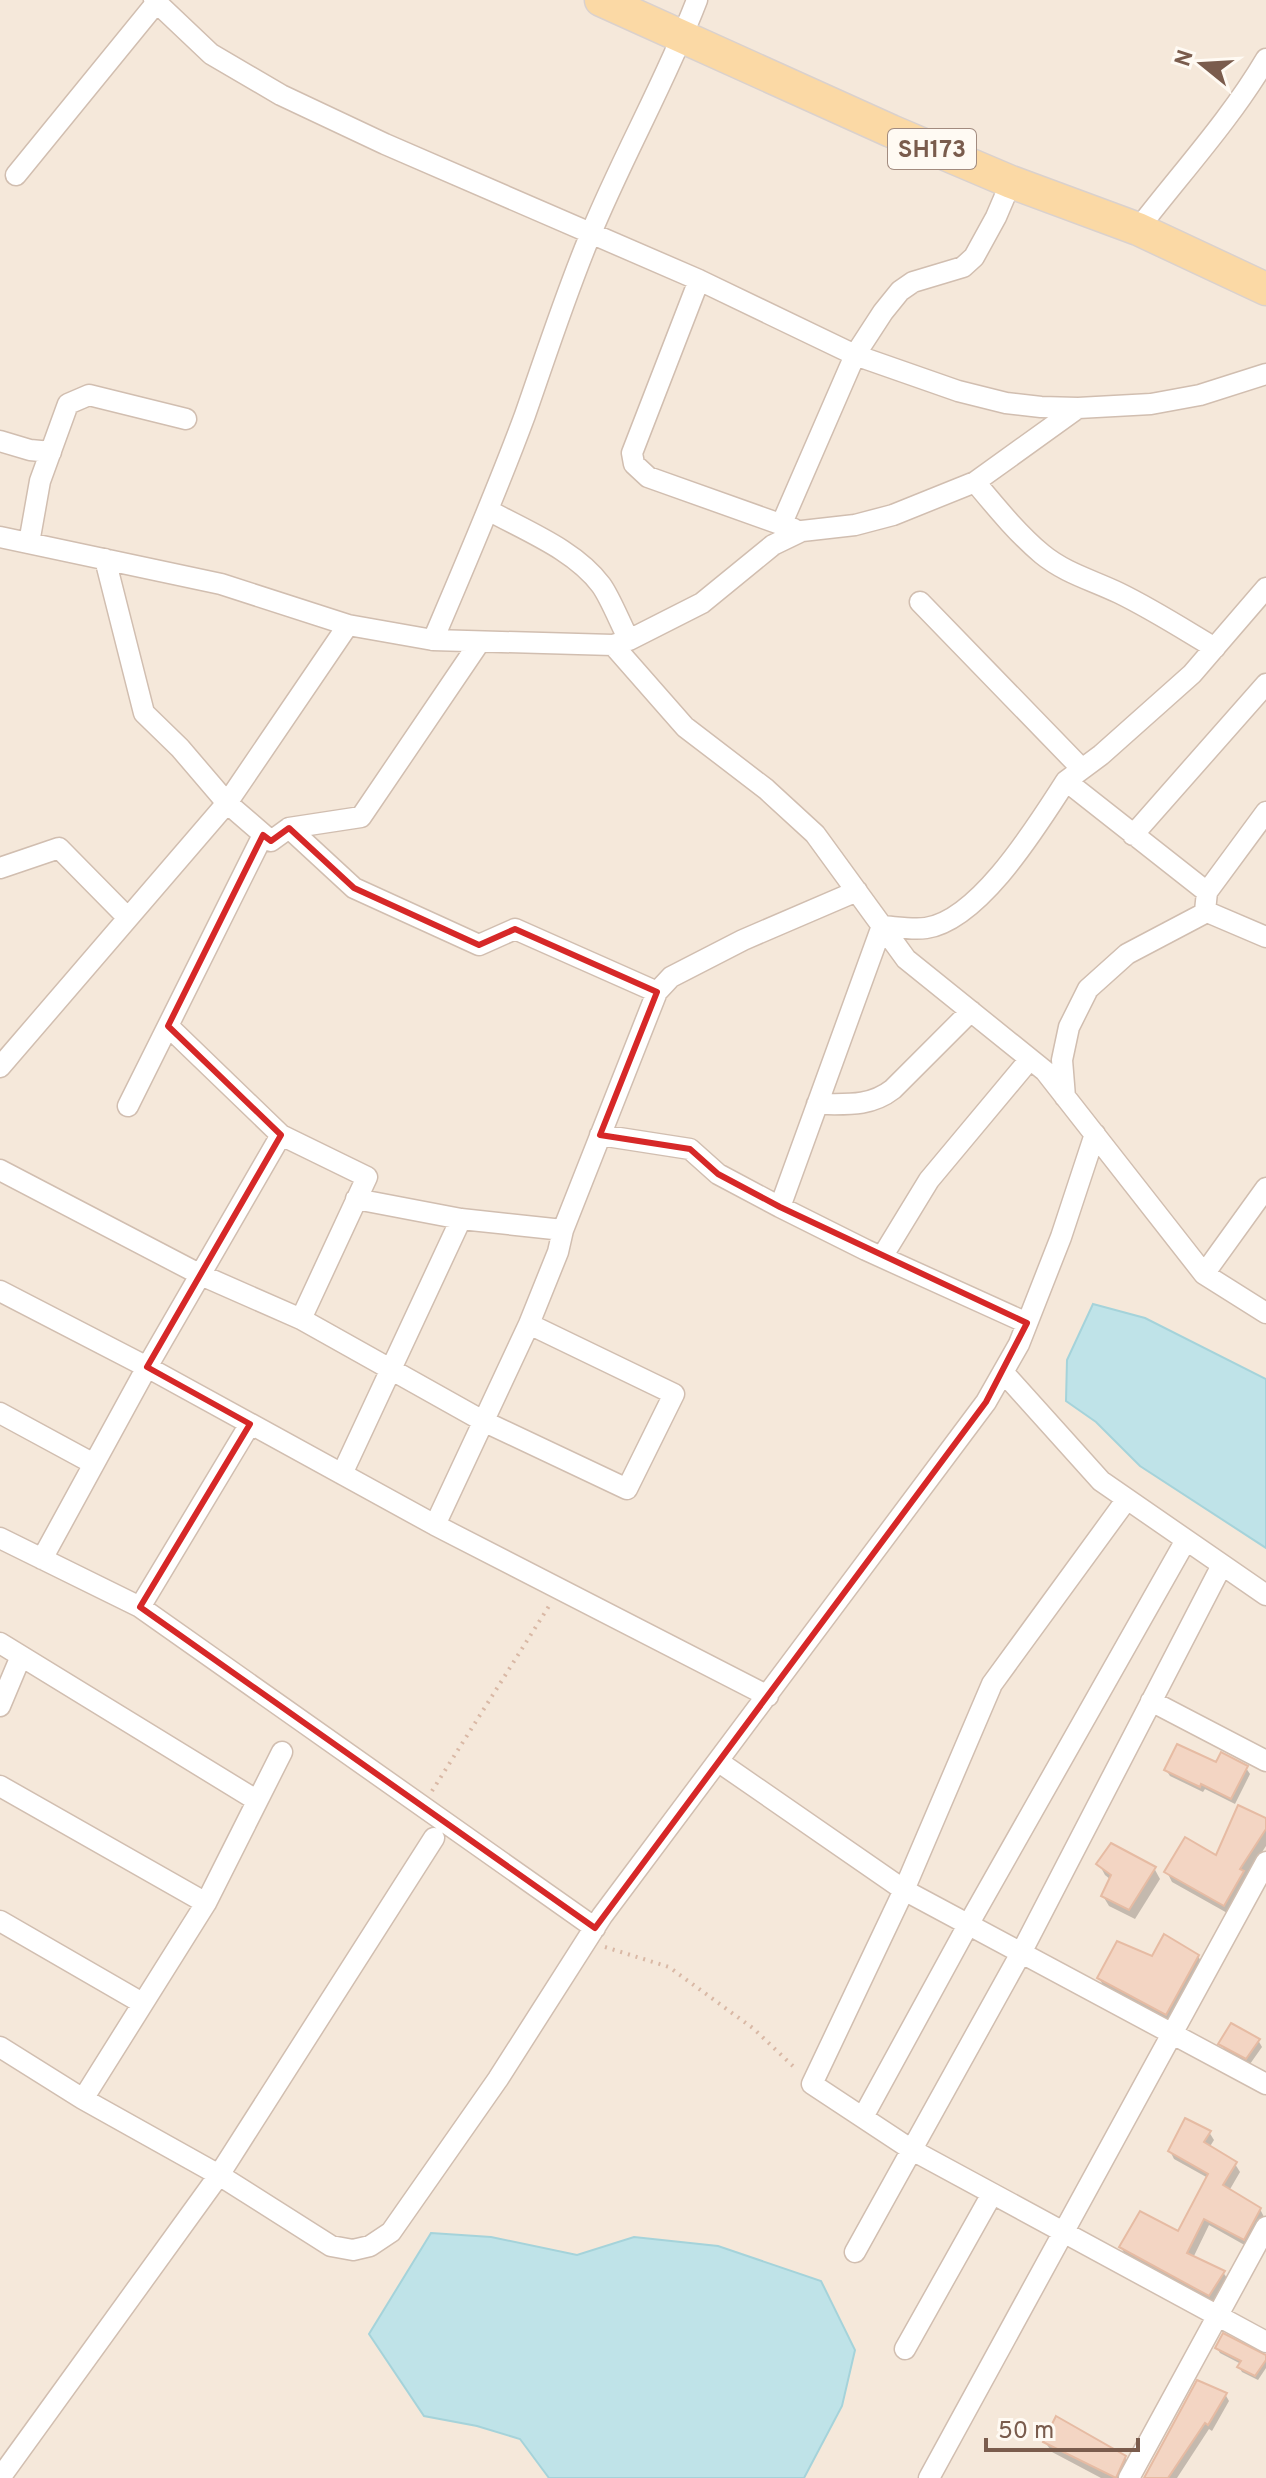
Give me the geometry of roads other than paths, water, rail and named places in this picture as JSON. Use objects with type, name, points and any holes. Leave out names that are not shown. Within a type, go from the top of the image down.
[{"type":"main road","name":"SH173","points":[[601,0],[1011,182],[1138,229],[1266,289]]},
{"type":"street","points":[[433,640],[488,510],[591,234],[683,38],[697,0]]},
{"type":"street","points":[[16,175],[155,1],[211,54],[281,95],[385,144],[699,280],[855,355],[958,391],[1041,407],[1151,404],[1200,395],[1266,374]]},
{"type":"street","points":[[1138,229],[1250,87],[1266,59]]},
{"type":"street","points":[[782,523],[855,355],[883,312],[900,291],[926,276],[963,267],[974,257],[1011,182]]},
{"type":"street","points":[[699,280],[632,453],[634,464],[648,477],[802,531]]},
{"type":"street","points":[[29,543],[40,481],[68,404],[89,395],[186,419]]},
{"type":"street","points":[[0,537],[221,584],[348,625],[433,640],[621,643],[702,603],[773,545],[802,531],[855,525],[893,515],[975,482],[1078,408]]},
{"type":"street","points":[[0,441],[30,450],[51,452]]},
{"type":"street","points":[[975,482],[1013,526],[1044,555],[1076,576],[1115,591],[1161,615],[1215,648]]},
{"type":"street","points":[[488,510],[582,565],[602,586],[621,643],[685,727],[766,789],[815,834],[906,959],[1045,1071],[1204,1274],[1266,1313]]},
{"type":"street","points":[[105,559],[144,713],[180,748],[227,803],[271,841],[289,828],[361,817],[479,643]]},
{"type":"street","points":[[882,926],[927,928],[960,914],[990,887],[1074,775],[1192,674],[1266,588]]},
{"type":"street","points":[[920,602],[1074,775],[1133,835],[1206,901],[1266,937]]},
{"type":"street","points":[[0,1067],[227,803],[348,625]]},
{"type":"street","points":[[1133,835],[1266,684]]},
{"type":"street","points":[[1065,1097],[1062,1060],[1069,1027],[1088,989],[1127,954],[1187,923],[1206,901],[1266,812]]},
{"type":"street","points":[[289,828],[354,888],[479,945],[515,929],[657,992]]},
{"type":"street","points":[[128,1106],[263,835]]},
{"type":"street","points":[[0,868],[59,848],[128,918]]},
{"type":"street","points":[[435,1525],[529,1324],[657,992],[671,977],[743,940],[857,891]]},
{"type":"street","points":[[780,1207],[882,926]]},
{"type":"street","points":[[817,1104],[863,1104],[881,1098],[971,1011]]},
{"type":"street","points":[[168,1026],[281,1135],[367,1177],[301,1319]]},
{"type":"street","points":[[882,1257],[929,1180],[1030,1059]]},
{"type":"street","points":[[0,2047],[83,2099],[219,2175],[331,2246],[353,2250],[370,2246],[391,2232],[498,2079],[602,1916],[986,1402],[1019,1344],[1061,1237],[1095,1134]]},
{"type":"street","points":[[42,1559],[147,1367],[281,1135]]},
{"type":"street","points":[[600,1135],[690,1149],[718,1174],[780,1207],[1027,1323]]},
{"type":"street","points":[[0,1170],[201,1275],[301,1319],[483,1421],[627,1489],[674,1394],[529,1324]]},
{"type":"street","points":[[1204,1274],[1266,1188]]},
{"type":"street","points":[[356,1199],[461,1219],[563,1230]]},
{"type":"street","points":[[342,1474],[461,1219]]},
{"type":"street","points":[[0,1291],[147,1367],[435,1525],[768,1696]]},
{"type":"street","points":[[1003,1372],[1101,1481],[1266,1595]]},
{"type":"street","points":[[0,1413],[94,1464]]},
{"type":"street","points":[[140,1607],[250,1424]]},
{"type":"street","points":[[1127,1499],[992,1684],[904,1890],[812,2084],[912,2150],[1266,2342]]},
{"type":"street","points":[[0,1538],[140,1607],[422,1806],[591,1935]]},
{"type":"street","points":[[863,2117],[1186,1540]]},
{"type":"street","points":[[855,2252],[1021,1953],[1222,1565]]},
{"type":"street","points":[[0,1643],[256,1800]]},
{"type":"street","points":[[0,1706],[21,1656]]},
{"type":"street","points":[[1151,1701],[1266,1761]]},
{"type":"street","points":[[83,2099],[206,1903],[282,1752]]},
{"type":"street","points":[[719,1762],[904,1890],[1266,2084]]},
{"type":"street","points":[[0,1786],[206,1903]]},
{"type":"street","points":[[0,2478],[219,2175],[434,1838]]},
{"type":"street","points":[[929,2478],[1266,1862]]},
{"type":"street","points":[[0,1921],[142,2003]]},
{"type":"street","points":[[905,2349],[992,2194]]},
{"type":"street","points":[[1129,2478],[1266,2227]]},
{"type":"water","points":[[1093,1304],[1145,1318],[1266,1379],[1266,1548],[1140,1466],[1096,1422],[1066,1401],[1067,1360]]},
{"type":"water","points":[[431,2233],[491,2237],[577,2255],[634,2237],[718,2246],[821,2281],[855,2350],[842,2406],[804,2478],[549,2478],[520,2439],[477,2426],[424,2416],[369,2334]]}]
